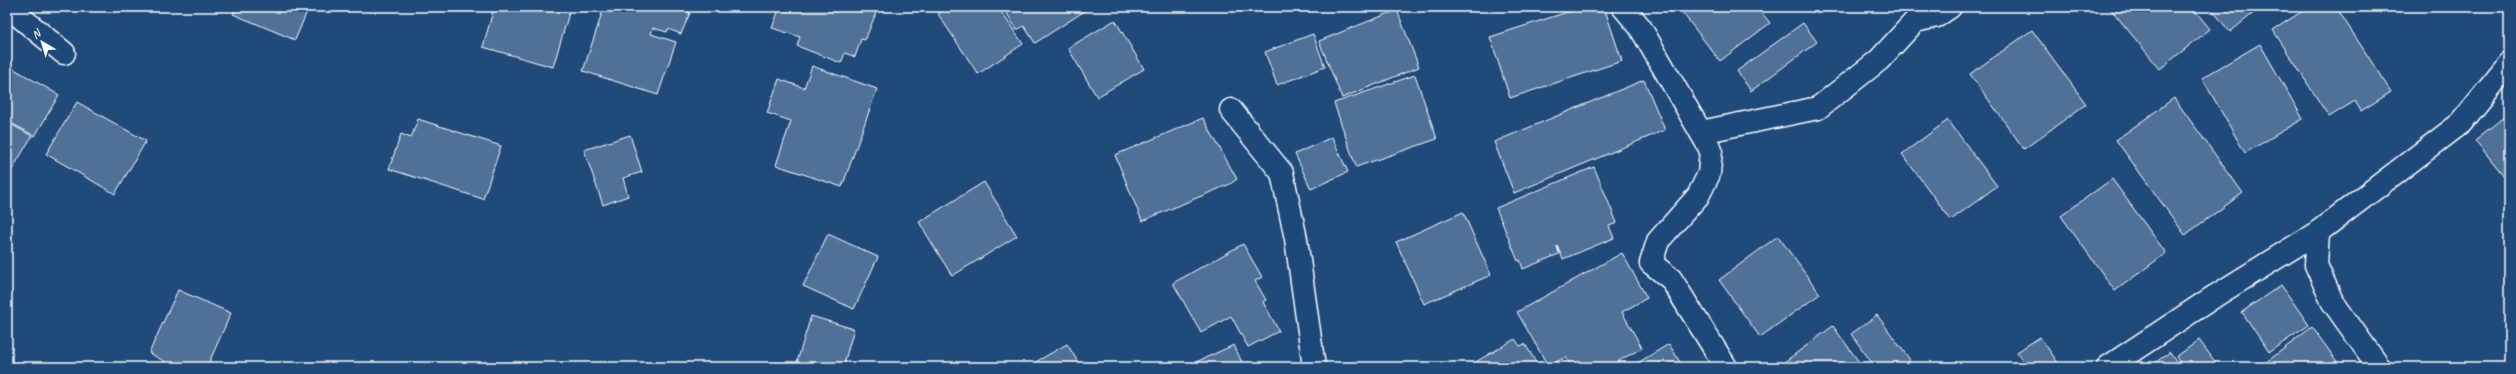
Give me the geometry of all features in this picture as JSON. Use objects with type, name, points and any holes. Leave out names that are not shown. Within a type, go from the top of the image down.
[{"type":"street","points":[[8,7],[64,54]]},
{"type":"street","points":[[1623,7],[1640,27],[1711,150],[1709,174],[1698,196],[1658,241],[1651,263],[1671,278],[1726,367]]},
{"type":"street","points":[[1701,132],[1818,108],[1879,60],[1915,21],[1937,16],[1950,7]]},
{"type":"street","points":[[2108,367],[2215,296],[2318,232],[2461,123],[2509,64]]},
{"type":"street","points":[[1231,110],[1282,173],[1296,239],[1314,367]]},
{"type":"street","points":[[2318,232],[2316,265],[2332,302],[2379,367]]},
{"type":"building","points":[[236,7],[309,7],[295,40],[233,14]]},
{"type":"building","points":[[494,7],[547,7],[569,13],[553,67],[483,47]]},
{"type":"building","points":[[604,7],[675,7],[690,13],[681,34],[668,29],[667,32],[653,28],[651,34],[676,42],[658,95],[583,71]]},
{"type":"building","points":[[780,7],[867,7],[866,9],[876,13],[865,40],[861,39],[855,57],[845,53],[841,63],[797,46],[800,37],[772,28]]},
{"type":"building","points":[[949,7],[998,7],[1023,44],[978,74],[938,14]]},
{"type":"building","points":[[1003,7],[1091,7],[1035,43],[1024,26],[1017,30]]},
{"type":"building","points":[[1583,7],[1604,7],[1622,61],[1510,98],[1490,37]]},
{"type":"building","points":[[1678,7],[1757,7],[1770,23],[1720,61]]},
{"type":"building","points":[[2109,7],[2192,7],[2210,29],[2160,69]]},
{"type":"building","points":[[2210,7],[2261,7],[2230,32]]},
{"type":"building","points":[[2309,7],[2336,7],[2391,92],[2361,111],[2355,101],[2329,117],[2273,30]]},
{"type":"building","points":[[1397,10],[1419,67],[1342,98],[1319,41]]},
{"type":"building","points":[[1115,20],[1144,69],[1097,97],[1068,48]]},
{"type":"building","points":[[1803,23],[1817,42],[1751,91],[1737,71]]},
{"type":"building","points":[[2032,30],[2086,104],[2024,149],[1970,74]]},
{"type":"building","points":[[1313,34],[1325,67],[1277,85],[1265,52]]},
{"type":"building","points":[[2260,44],[2303,119],[2245,153],[2202,78]]},
{"type":"building","points":[[7,65],[59,95],[35,136],[7,121]]},
{"type":"building","points":[[812,66],[877,89],[842,187],[776,165],[791,121],[767,113],[779,79],[804,88]]},
{"type":"building","points":[[1415,75],[1437,139],[1356,167],[1334,103]]},
{"type":"building","points":[[1644,80],[1665,130],[1514,193],[1494,142]]},
{"type":"building","points":[[2174,98],[2243,193],[2185,235],[2116,140]]},
{"type":"building","points":[[77,102],[146,141],[115,194],[46,154]]},
{"type":"building","points":[[2505,116],[2509,121],[2509,172],[2504,176],[2475,140]]},
{"type":"building","points":[[1203,118],[1237,179],[1230,184],[1142,221],[1115,155]]},
{"type":"building","points":[[418,119],[501,146],[483,199],[389,169],[401,134],[411,138]]},
{"type":"building","points":[[1948,120],[1997,186],[1951,220],[1902,154]]},
{"type":"building","points":[[7,122],[32,136],[10,173],[7,171]]},
{"type":"building","points":[[630,135],[642,172],[623,178],[628,196],[603,205],[584,150]]},
{"type":"building","points":[[1332,137],[1348,172],[1311,189],[1295,154]]},
{"type":"building","points":[[1594,167],[1617,223],[1609,226],[1614,238],[1563,259],[1557,246],[1559,254],[1523,269],[1520,260],[1518,261],[1496,208]]},
{"type":"building","points":[[2112,179],[2166,253],[2115,291],[2061,216]]},
{"type":"building","points":[[984,182],[1017,236],[952,276],[919,222]]},
{"type":"building","points":[[1463,212],[1491,275],[1424,304],[1396,242]]},
{"type":"building","points":[[828,234],[878,257],[854,309],[803,286]]},
{"type":"building","points":[[1778,236],[1820,294],[1760,337],[1719,280]]},
{"type":"building","points":[[1243,244],[1262,277],[1255,281],[1266,300],[1263,302],[1279,331],[1248,347],[1231,316],[1201,333],[1173,283]]},
{"type":"building","points":[[1622,253],[1647,298],[1622,312],[1642,348],[1608,367],[1571,367],[1566,357],[1548,366],[1517,312]]},
{"type":"building","points":[[2281,285],[2309,325],[2269,352],[2242,312]]},
{"type":"building","points":[[178,290],[231,313],[207,367],[175,367],[149,353]]},
{"type":"building","points":[[1877,315],[1910,360],[1902,367],[1875,367],[1851,334]]},
{"type":"building","points":[[811,316],[854,329],[843,367],[804,367],[796,365]]},
{"type":"building","points":[[1833,326],[1859,362],[1853,367],[1779,366]]},
{"type":"building","points":[[2312,327],[2341,367],[2260,367]]},
{"type":"building","points":[[2040,337],[2061,367],[2027,367],[2017,352]]},
{"type":"building","points":[[1515,339],[1520,346],[1525,344],[1539,367],[1467,367]]},
{"type":"building","points":[[2199,340],[2219,367],[2184,367],[2176,357]]},
{"type":"building","points":[[1067,344],[1081,367],[1027,367]]},
{"type":"building","points":[[1669,344],[1683,367],[1631,367]]},
{"type":"building","points":[[1234,345],[1244,367],[1185,367]]},
{"type":"building","points":[[2170,352],[2180,367],[2154,367],[2152,365]]}]
